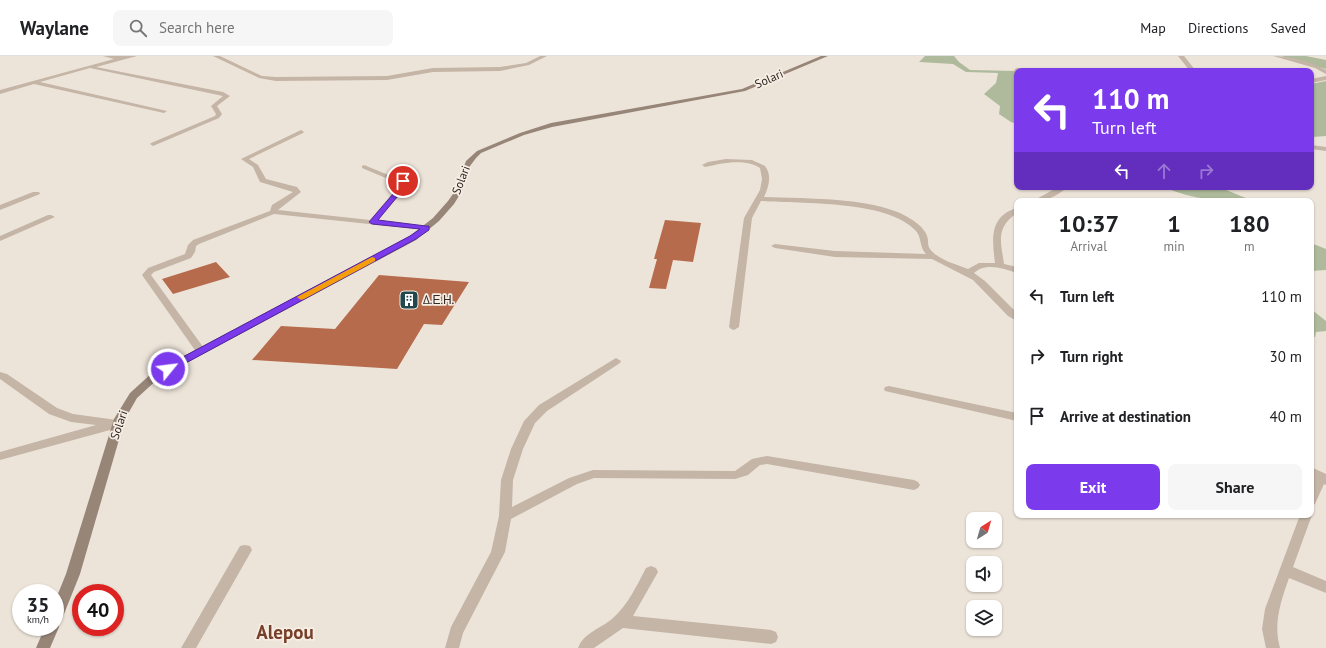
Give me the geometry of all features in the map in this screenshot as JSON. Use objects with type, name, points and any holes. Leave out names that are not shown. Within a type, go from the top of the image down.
[{"type":"street","points":[[106,56],[120,58]]},
{"type":"street","points":[[0,92],[120,58],[134,56]]},
{"type":"street","points":[[216,56],[261,77],[276,79],[388,78],[433,70],[495,70],[527,64],[544,56]]},
{"type":"street","name":"Solari","points":[[64,596],[73,574],[114,440],[117,424],[126,405],[140,388],[156,375],[413,238],[426,228],[455,198],[462,184],[465,167],[470,158],[488,148],[551,125],[743,90],[825,56]]},
{"type":"street","points":[[1181,56],[1191,68]]},
{"type":"street","points":[[1276,56],[1307,64],[1326,72]]},
{"type":"street","points":[[90,67],[227,96],[214,106],[219,114],[217,117],[153,144]]},
{"type":"street","points":[[1314,80],[1326,78]]},
{"type":"street","points":[[34,82],[164,111]]},
{"type":"street","points":[[273,212],[275,207],[297,192],[294,189],[264,180],[256,166],[244,159],[301,132]]},
{"type":"street","points":[[1314,147],[1326,149]]},
{"type":"street","points":[[705,165],[718,161],[753,163],[763,167],[765,171],[765,186],[760,199],[752,207],[748,218],[734,327]]},
{"type":"street","points":[[364,166],[404,183],[372,222]]},
{"type":"street","points":[[1043,198],[1058,190]]},
{"type":"street","points":[[0,208],[36,194]]},
{"type":"street","points":[[760,199],[867,207],[897,214],[907,219],[919,229],[923,235],[925,248],[934,257],[969,273],[986,286],[1014,315]]},
{"type":"street","points":[[201,351],[146,275],[151,270],[188,256],[191,252],[192,245],[196,242],[273,212],[426,228]]},
{"type":"street","points":[[1000,266],[996,236],[997,229],[1014,212]]},
{"type":"street","points":[[0,239],[51,217]]},
{"type":"street","points":[[775,246],[834,254],[934,257]]},
{"type":"street","points":[[969,273],[973,268],[978,266],[1000,266],[1014,269]]},
{"type":"street","points":[[452,648],[456,632],[498,552],[505,516],[507,480],[516,449],[532,417],[543,408],[616,362]]},
{"type":"street","points":[[0,375],[4,376],[53,411],[71,418],[117,424]]},
{"type":"street","points":[[889,389],[1014,416]]},
{"type":"street","points":[[0,456],[117,424]]},
{"type":"street","points":[[505,516],[573,481],[593,474],[735,475],[740,474],[753,462],[760,460],[914,486]]},
{"type":"street","points":[[1314,492],[1319,476]]},
{"type":"street","points":[[1273,648],[1269,638],[1269,620],[1284,570],[1305,518]]},
{"type":"street","points":[[188,648],[245,550]]},
{"type":"street","points":[[1284,570],[1326,588]]},
{"type":"street","points":[[585,648],[593,640],[608,631],[620,621],[632,607],[651,572]]},
{"type":"street","points":[[620,621],[770,636]]},
{"type":"street","points":[[44,648],[49,636]]},
{"type":"green space","points":[[925,56],[954,56],[959,62],[970,70],[1014,71],[1014,123],[999,114],[1000,106],[984,94],[996,83],[998,73],[966,72],[953,64],[919,62]]},
{"type":"green space","points":[[1281,56],[1306,56],[1326,60],[1326,69]]},
{"type":"green space","points":[[1326,81],[1326,136],[1314,137],[1314,83]]},
{"type":"green space","points":[[1172,190],[1226,190],[1246,198],[1202,198],[1185,195]]},
{"type":"green space","points":[[1314,244],[1326,249],[1326,270],[1314,271]]},
{"type":"green space","points":[[1314,311],[1326,321],[1326,331],[1316,332],[1315,337]]},
{"type":"building","points":[[665,220],[701,223],[693,262],[673,260],[666,289],[649,288],[657,259],[654,259]]},
{"type":"building","points":[[216,262],[230,277],[173,294],[162,279]]},
{"type":"building","points":[[379,275],[469,282],[442,325],[424,324],[397,369],[252,360],[281,326],[335,329]]},
{"type":"slow traffic","points":[[301,297],[372,259]]},
{"type":"place","name":"Δ.Ε.Η.","points":[[409,300]]},
{"type":"district","name":"Alepou","points":[[285,632]]},
{"type":"route","points":[[168,369],[413,238],[426,228],[372,222],[403,186],[403,181]]}]
